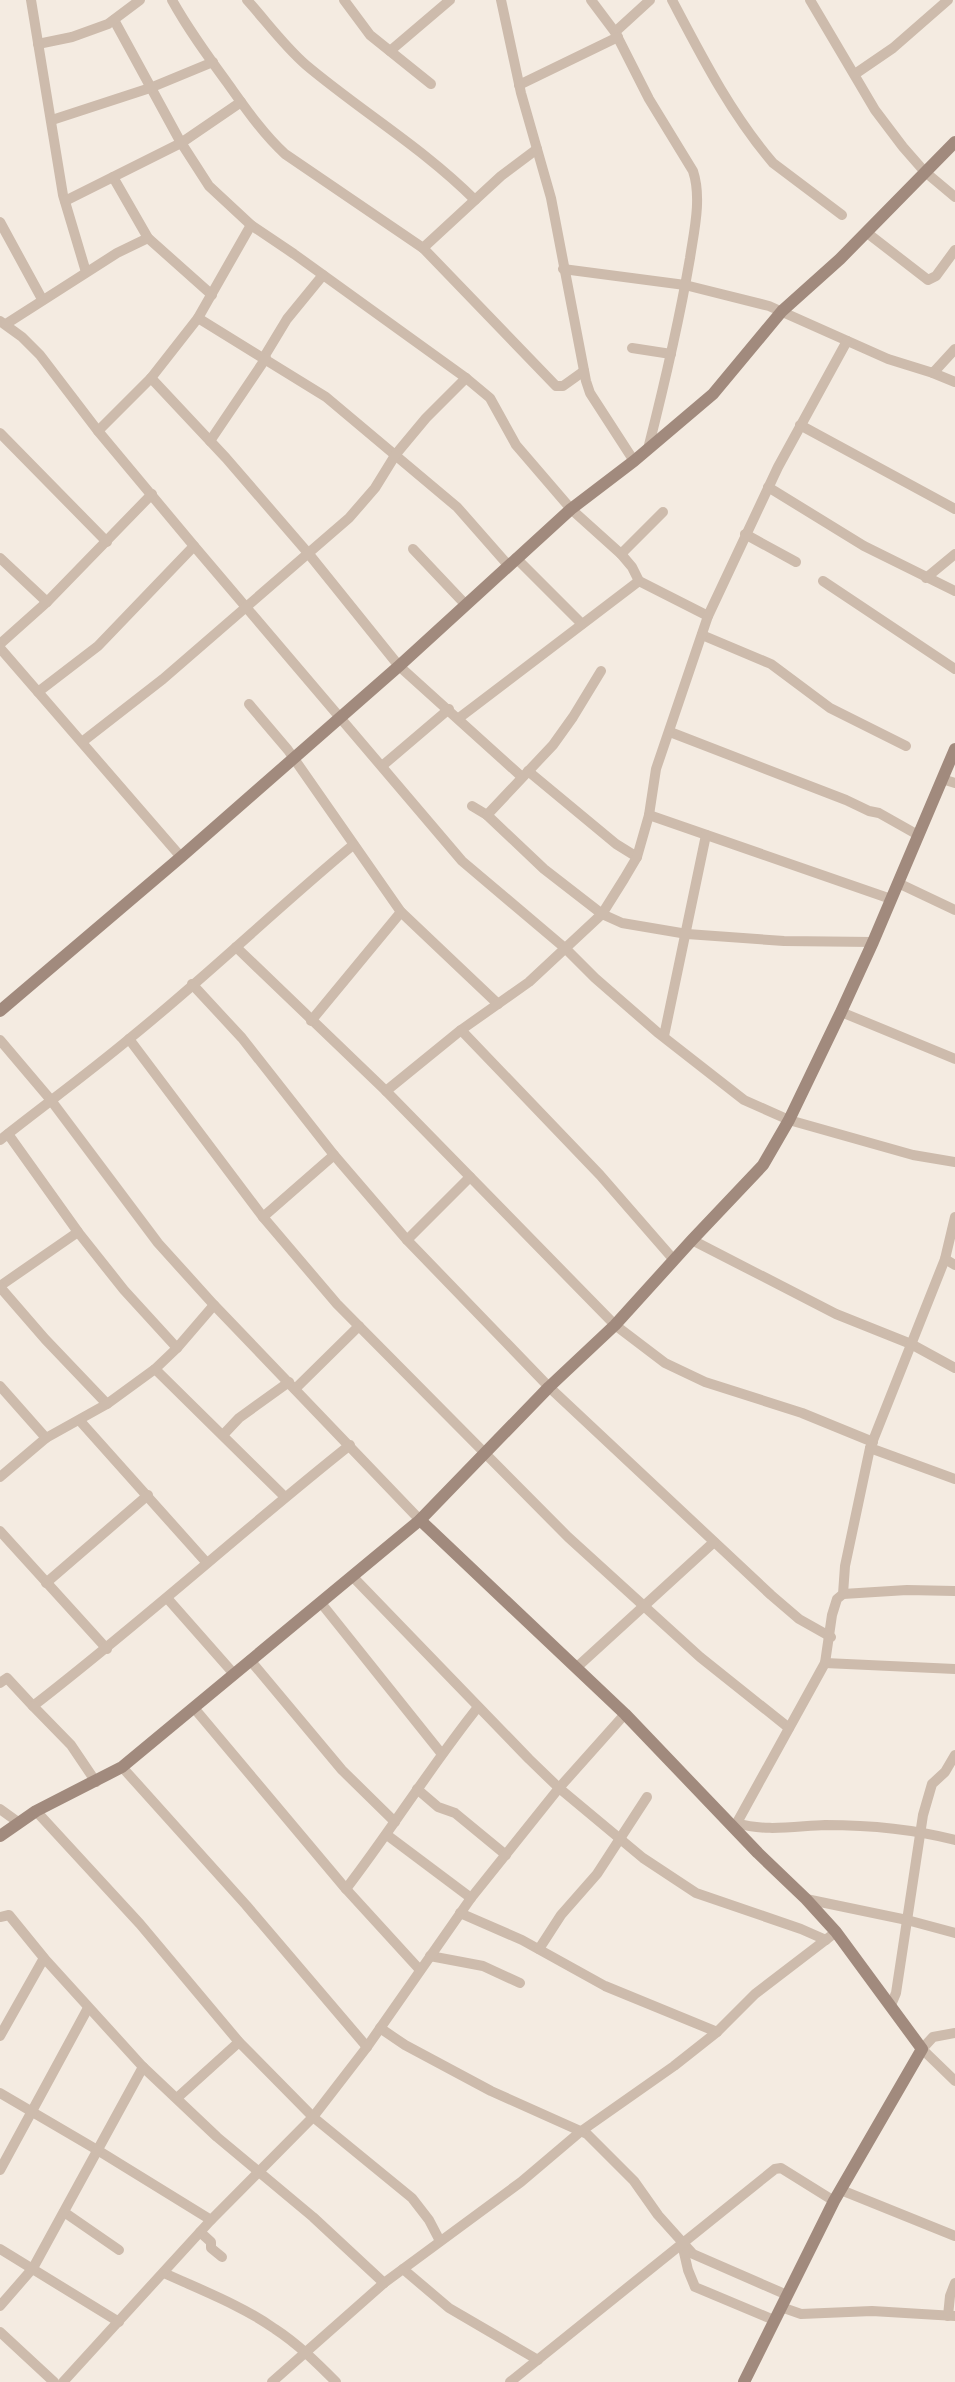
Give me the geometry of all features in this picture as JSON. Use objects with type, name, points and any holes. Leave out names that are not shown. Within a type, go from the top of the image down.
[{"type":"street","points":[[31,0],[65,201],[86,272]]},
{"type":"street","points":[[38,44],[72,37],[114,20],[140,0]]},
{"type":"street","points":[[172,0],[186,25],[241,102],[274,144],[285,154],[423,248],[556,386],[563,386],[584,371]]},
{"type":"street","points":[[247,0],[303,62],[332,86],[414,145],[447,172],[475,200]]},
{"type":"street","points":[[344,0],[370,35],[431,84]]},
{"type":"street","points":[[390,52],[450,0]]},
{"type":"street","points":[[501,0],[519,85],[551,198],[584,371],[590,393],[634,461]]},
{"type":"street","points":[[591,0],[616,35],[649,99],[694,171],[697,182],[694,232],[685,285],[671,354],[648,449]]},
{"type":"street","points":[[519,85],[616,35],[650,0]]},
{"type":"street","points":[[672,0],[721,92],[764,152],[773,163],[842,216]]},
{"type":"street","points":[[810,0],[876,110],[924,171],[955,197]]},
{"type":"street","points":[[855,74],[893,48],[948,0]]},
{"type":"street","points":[[114,20],[181,143],[209,186],[251,225],[466,378],[490,398],[516,445],[571,508],[621,554],[632,567],[639,581],[708,616]]},
{"type":"street","points":[[52,120],[150,88],[213,62]]},
{"type":"street","points":[[65,201],[181,143],[241,102]]},
{"type":"street","points":[[0,1011],[181,857],[399,666],[571,508],[634,461],[713,394],[782,311],[866,232],[924,171],[955,142]]},
{"type":"street","points":[[423,248],[475,200],[537,149]]},
{"type":"street","points":[[113,177],[148,238],[212,295]]},
{"type":"street","points":[[0,222],[42,299]]},
{"type":"street","points":[[98,431],[151,378],[198,318],[251,225]]},
{"type":"street","points":[[866,232],[928,280],[936,276],[955,250]]},
{"type":"street","points":[[148,238],[117,253],[3,323],[22,337],[40,355],[98,431],[245,607],[462,861],[566,949],[595,978],[744,1100],[789,1120],[913,1154],[955,1162]]},
{"type":"street","points":[[564,269],[685,285],[782,311],[888,359],[955,382]]},
{"type":"street","points":[[210,441],[265,358],[288,319],[323,275]]},
{"type":"street","points":[[198,318],[326,396],[457,507],[512,561],[582,624]]},
{"type":"street","points":[[386,1091],[461,1030],[529,982],[602,914],[637,857],[649,815],[656,769],[708,616],[768,487],[847,341]]},
{"type":"street","points":[[632,348],[671,354]]},
{"type":"street","points":[[933,373],[955,350]]},
{"type":"street","points":[[151,378],[210,441],[308,553],[399,666],[525,774],[616,844],[637,857]]},
{"type":"street","points":[[82,742],[162,679],[361,505],[375,488],[396,454],[426,418],[466,378]]},
{"type":"street","points":[[800,425],[955,509]]},
{"type":"street","points":[[0,433],[107,542]]},
{"type":"street","points":[[768,487],[864,546],[955,591]]},
{"type":"street","points":[[152,494],[107,542],[0,646],[181,857]]},
{"type":"street","points":[[621,554],[663,512]]},
{"type":"street","points":[[745,534],[796,562]]},
{"type":"street","points":[[38,692],[98,646],[194,546]]},
{"type":"street","points":[[413,548],[465,604]]},
{"type":"street","points":[[926,578],[955,554]]},
{"type":"street","points":[[0,558],[47,602]]},
{"type":"street","points":[[459,718],[639,581]]},
{"type":"street","points":[[823,581],[955,669]]},
{"type":"street","points":[[702,635],[771,664],[830,708],[906,746]]},
{"type":"street","points":[[487,816],[562,732],[601,671]]},
{"type":"street","points":[[249,704],[294,758],[401,912],[498,1004]]},
{"type":"street","points":[[382,766],[449,709]]},
{"type":"street","points":[[670,732],[846,800],[869,811],[879,813],[918,835]]},
{"type":"street","points":[[0,1836],[36,1811],[96,1782],[122,1767],[420,1520],[549,1387],[615,1325],[763,1165],[789,1120],[841,1012],[873,942],[955,749]]},
{"type":"street","points":[[942,779],[955,783]]},
{"type":"street","points":[[472,806],[487,816],[544,869],[602,914],[622,923],[687,934],[784,940],[873,942]]},
{"type":"street","points":[[649,815],[891,899]]},
{"type":"street","points":[[664,1036],[687,934],[706,834]]},
{"type":"street","points":[[178,1348],[124,1290],[4,1137],[50,1099],[129,1040],[353,844]]},
{"type":"street","points":[[898,883],[955,910]]},
{"type":"street","points":[[311,1021],[401,912]]},
{"type":"street","points":[[236,947],[386,1091],[615,1325],[665,1363],[705,1382],[828,1422],[871,1445],[955,1479]]},
{"type":"street","points":[[192,984],[242,1038],[334,1155],[406,1240],[549,1387],[799,1619],[830,1636]]},
{"type":"street","points":[[841,1012],[955,1059]]},
{"type":"street","points":[[461,1030],[600,1175],[674,1260]]},
{"type":"street","points":[[0,1040],[50,1099],[135,1214],[214,1305],[420,1520],[626,1714],[806,1899],[831,1936],[891,2005],[922,2049],[955,2081]]},
{"type":"street","points":[[129,1040],[263,1217],[359,1326],[483,1453],[643,1607],[707,1663],[789,1728]]},
{"type":"street","points":[[263,1217],[334,1155]]},
{"type":"street","points":[[406,1240],[470,1176]]},
{"type":"street","points":[[843,1594],[844,1566],[871,1445],[945,1259],[955,1217]]},
{"type":"street","points":[[78,1232],[38,1258],[0,1287],[45,1339],[107,1404]]},
{"type":"street","points":[[692,1240],[836,1314],[911,1344],[955,1368]]},
{"type":"street","points":[[945,1259],[955,1265]]},
{"type":"street","points":[[0,1477],[46,1438],[80,1421],[107,1404],[155,1369],[178,1348],[214,1305]]},
{"type":"street","points":[[223,1435],[239,1418],[292,1385],[359,1326]]},
{"type":"street","points":[[155,1369],[285,1497]]},
{"type":"street","points":[[0,1386],[46,1438]]},
{"type":"street","points":[[80,1421],[206,1562]]},
{"type":"street","points":[[33,1706],[107,1649],[206,1562],[350,1445]]},
{"type":"street","points":[[46,1584],[148,1495]]},
{"type":"street","points":[[0,1531],[46,1584],[107,1649]]},
{"type":"street","points":[[576,1668],[714,1542]]},
{"type":"street","points":[[353,1577],[559,1788],[643,1858],[696,1893],[801,1929],[831,1936]]},
{"type":"street","points":[[735,1825],[825,1664],[832,1615],[837,1599],[843,1594],[907,1590],[955,1591]]},
{"type":"street","points":[[166,1598],[234,1674]]},
{"type":"street","points":[[321,1603],[441,1753]]},
{"type":"street","points":[[250,1660],[342,1770],[395,1822]]},
{"type":"street","points":[[825,1664],[955,1669]]},
{"type":"street","points":[[2,1677],[71,1746],[96,1782]]},
{"type":"street","points":[[346,1889],[387,1835],[441,1753],[478,1707]]},
{"type":"street","points":[[194,1708],[346,1889],[420,1970]]},
{"type":"street","points":[[64,2382],[211,2220],[313,2117],[368,2046],[471,1898],[559,1788],[626,1714]]},
{"type":"street","points":[[891,2005],[896,1993],[920,1831],[932,1784],[950,1772],[955,1755]]},
{"type":"street","points":[[122,1767],[246,1905],[368,2046]]},
{"type":"street","points":[[417,1789],[438,1807],[455,1813],[506,1855]]},
{"type":"street","points":[[539,1949],[560,1915],[597,1874],[647,1797]]},
{"type":"street","points":[[0,1808],[18,1822]]},
{"type":"street","points":[[36,1811],[140,1924],[239,2042],[313,2117],[412,2198],[429,2220],[440,2241]]},
{"type":"street","points":[[735,1825],[826,1825],[920,1831],[955,1840]]},
{"type":"street","points":[[387,1835],[471,1898]]},
{"type":"street","points":[[806,1899],[907,1920],[955,1933]]},
{"type":"street","points":[[460,1913],[501,1929],[604,1986],[717,2032]]},
{"type":"street","points":[[0,1917],[4,1914],[9,1915],[88,2008],[143,2067],[178,2098],[216,2137],[313,2217],[384,2283]]},
{"type":"street","points":[[272,2382],[384,2283],[521,2182],[580,2132],[674,2066],[717,2032],[754,1994],[831,1936]]},
{"type":"street","points":[[430,1956],[483,1966],[520,1983]]},
{"type":"street","points":[[0,2036],[44,1958]]},
{"type":"street","points":[[0,2170],[88,2008]]},
{"type":"street","points":[[380,2028],[405,2045],[491,2090],[592,2138],[634,2180],[682,2244],[693,2254],[787,2295]]},
{"type":"street","points":[[744,2382],[838,2195],[922,2049],[933,2037],[955,2033]]},
{"type":"street","points":[[178,2098],[239,2042]]},
{"type":"street","points":[[0,2306],[33,2268],[143,2067]]},
{"type":"street","points":[[0,2094],[211,2220]]},
{"type":"street","points":[[510,2382],[775,2169],[781,2168],[838,2195],[955,2236]]},
{"type":"street","points":[[64,2212],[119,2250]]},
{"type":"street","points":[[200,2232],[211,2242],[211,2248],[222,2258]]},
{"type":"street","points":[[682,2244],[688,2270],[695,2287],[774,2320]]},
{"type":"street","points":[[0,2248],[119,2322]]},
{"type":"street","points":[[403,2269],[450,2308],[538,2360]]},
{"type":"street","points":[[164,2274],[238,2308],[274,2328],[306,2352],[336,2382]]},
{"type":"street","points":[[781,2307],[801,2314],[872,2311],[951,2316],[950,2296],[955,2283]]},
{"type":"street","points":[[0,2332],[54,2382]]}]
